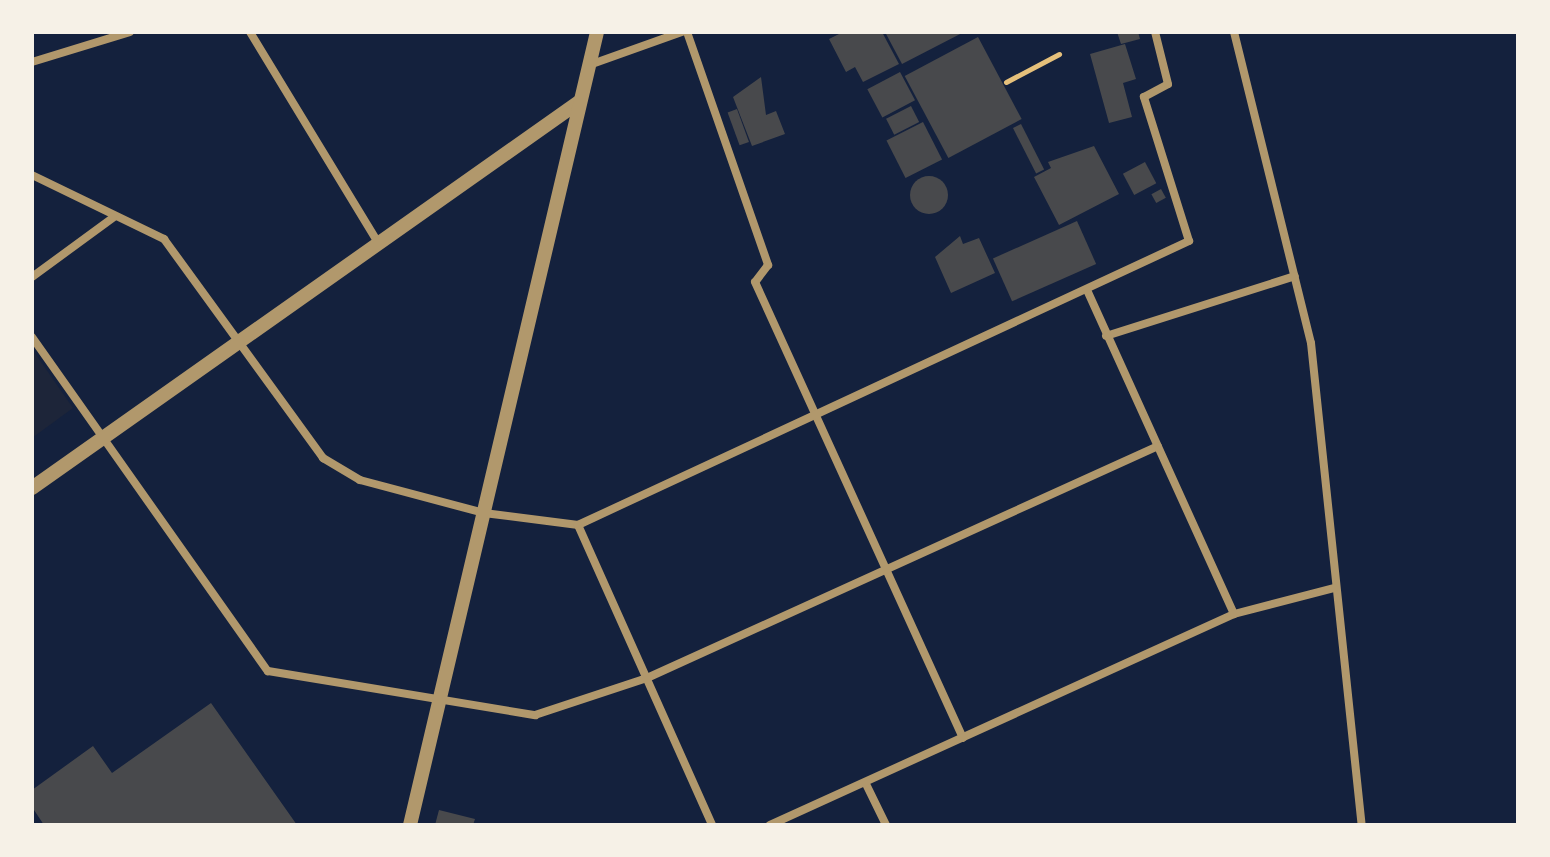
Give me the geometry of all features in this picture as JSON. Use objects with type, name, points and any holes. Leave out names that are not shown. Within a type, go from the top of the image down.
[{"type":"street","points":[[32,62],[130,32]]},
{"type":"street","points":[[250,32],[377,241]]},
{"type":"street","points":[[410,825],[579,102],[592,64],[597,32]]},
{"type":"street","points":[[592,64],[684,32],[768,265],[755,282],[963,738]]},
{"type":"street","points":[[32,175],[164,239],[323,458],[360,480],[484,513],[578,525],[1189,241],[1144,97],[1168,84],[1155,32]]},
{"type":"street","points":[[1234,32],[1311,343],[1334,588],[1362,825]]},
{"type":"street","points":[[32,488],[377,241],[579,102]]},
{"type":"street","points":[[32,277],[114,217]]},
{"type":"street","points":[[1106,336],[1295,276]]},
{"type":"street","points":[[1087,290],[1234,614]]},
{"type":"street","points":[[32,337],[101,439],[268,671],[535,715],[647,678],[1158,446]]},
{"type":"street","points":[[578,525],[712,825]]},
{"type":"street","points":[[770,825],[866,784],[1234,614],[1334,588]]},
{"type":"street","points":[[866,784],[886,825]]},
{"type":"path","points":[[1006,82],[1059,54]]},
{"type":"shaded area","points":[[32,349],[73,408],[32,438]]},
{"type":"building","points":[[843,32],[882,32],[899,64],[863,82],[855,67],[846,72],[829,39]]},
{"type":"building","points":[[885,32],[964,32],[902,64]]},
{"type":"building","points":[[1117,32],[1138,32],[1140,39],[1121,44]]},
{"type":"building","points":[[978,37],[1022,119],[948,158],[905,76]]},
{"type":"building","points":[[1125,44],[1136,79],[1123,83],[1132,117],[1109,123],[1090,54]]},
{"type":"building","points":[[900,72],[915,100],[882,118],[867,89]]},
{"type":"building","points":[[761,77],[766,115],[776,111],[785,134],[752,146],[733,97]]},
{"type":"building","points":[[911,106],[919,122],[894,135],[886,119]]},
{"type":"building","points":[[737,109],[749,142],[740,145],[728,112]]},
{"type":"building","points":[[923,122],[942,159],[906,178],[886,141]]},
{"type":"building","points":[[1021,124],[1044,169],[1036,174],[1013,128]]},
{"type":"building","points":[[1094,146],[1119,194],[1059,225],[1034,177],[1051,168],[1048,162]]},
{"type":"building","points":[[1145,162],[1156,183],[1134,195],[1123,174]]},
{"type":"building","points":[[929,176],[942,182],[948,195],[942,208],[929,214],[916,208],[910,195],[916,182]]},
{"type":"building","points":[[1161,189],[1166,198],[1156,203],[1151,194]]},
{"type":"building","points":[[1077,221],[1096,264],[1012,301],[993,258]]},
{"type":"building","points":[[960,236],[963,244],[979,238],[995,273],[951,293],[935,257]]},
{"type":"building","points":[[211,703],[297,825],[44,825],[32,807],[32,790],[93,746],[112,773]]},
{"type":"building","points":[[439,810],[475,819],[473,825],[435,825]]}]
